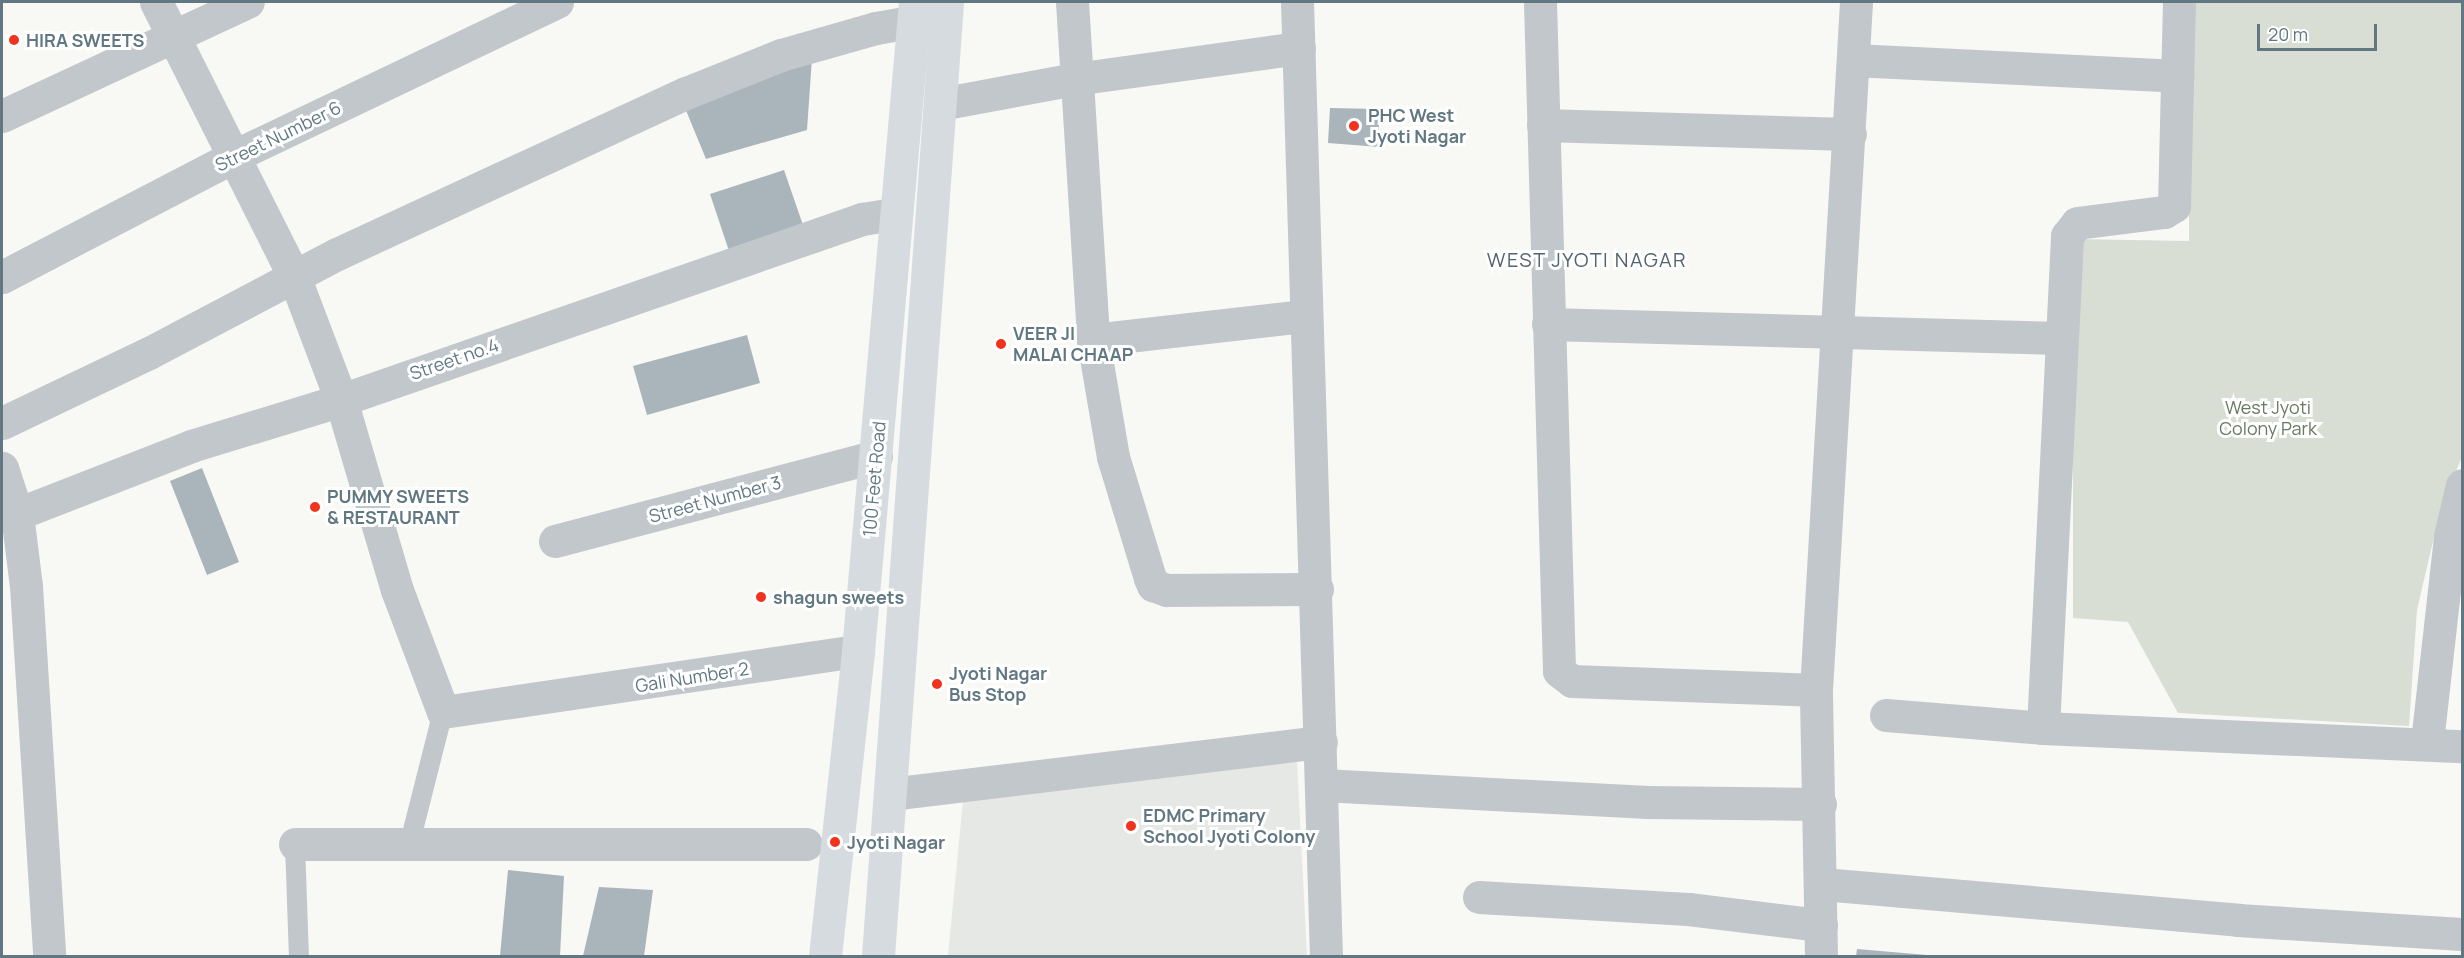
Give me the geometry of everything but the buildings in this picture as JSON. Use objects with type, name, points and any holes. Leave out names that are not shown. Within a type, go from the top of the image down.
[{"type":"main road","name":"100 Feet Road","points":[[878,957],[947,2]]},
{"type":"main road","name":"100 Feet Road","points":[[825,957],[858,651],[914,11]]},
{"type":"street","points":[[156,2],[294,276],[342,400],[397,590],[443,712]]},
{"type":"street","points":[[2,116],[248,2]]},
{"type":"street","name":"Street Number 6","points":[[2,277],[234,156],[557,2]]},
{"type":"street","points":[[1072,2],[1093,340],[1113,457],[1153,585],[1167,590],[1317,589]]},
{"type":"street","points":[[1298,2],[1305,316],[1317,589],[1326,957]]},
{"type":"street","points":[[1540,2],[1557,664],[1561,676],[1572,681],[1816,690]]},
{"type":"street","points":[[1479,897],[1688,909],[1821,941],[1822,884],[1816,690],[1840,330],[1856,2]]},
{"type":"street","points":[[2043,728],[2069,231],[2077,223],[2164,212],[2174,206],[2179,2]]},
{"type":"street","points":[[2,423],[149,353],[294,276],[461,194],[686,93],[781,56],[876,28],[914,11]]},
{"type":"street","points":[[940,104],[1075,79],[1299,48]]},
{"type":"street","points":[[1853,60],[2178,76]]},
{"type":"street","points":[[1543,125],[1850,134]]},
{"type":"street","name":"Street no.4","points":[[16,514],[191,446],[342,400],[862,219],[895,214]]},
{"type":"street","points":[[1093,340],[1305,316]]},
{"type":"street","points":[[1548,324],[1840,330],[2062,338]]},
{"type":"street","name":"Street Number 3","points":[[555,541],[876,456]]},
{"type":"street","points":[[2,468],[16,514],[26,586],[49,957]]},
{"type":"street","points":[[2427,742],[2450,536],[2463,485]]},
{"type":"street","name":"Gali Number 2","points":[[443,712],[526,703],[858,651]]},
{"type":"street","points":[[1886,715],[2043,728],[2427,742],[2463,746]]},
{"type":"street","points":[[890,794],[1321,742]]},
{"type":"street","points":[[1322,784],[1648,802],[1820,804]]},
{"type":"street","points":[[295,844],[410,846],[806,844]]},
{"type":"street","points":[[1822,884],[2238,920],[2463,934]]},
{"type":"lane","points":[[410,846],[443,712]]},
{"type":"lane","points":[[295,844],[300,957]]},
{"type":"shaded area","name":"EDMC Primary School Jyoti Colony","points":[[1297,762],[1307,956],[948,956],[964,790]]},
{"type":"green space","name":"West Jyoti Colony Park","points":[[2189,2],[2462,2],[2462,457],[2441,507],[2417,610],[2409,726],[2178,713],[2128,622],[2073,618],[2073,239],[2189,241]]},
{"type":"place","name":"HIRA SWEETS","points":[[14,40]]},
{"type":"place","name":"PHC West Jyoti Nagar","points":[[1354,126]]},
{"type":"place","name":"VEER JI MALAI CHAAP","points":[[1001,344]]},
{"type":"place","name":"PUMMY SWEETS & RESTAURANT","points":[[315,507]]},
{"type":"place","name":"shagun sweets","points":[[761,597]]},
{"type":"place","name":"Jyoti Nagar Bus Stop","points":[[937,684]]},
{"type":"place","name":"EDMC Primary School Jyoti Colony","points":[[1131,826]]},
{"type":"place","name":"Jyoti Nagar","points":[[835,842]]},
{"type":"district","name":"WEST JYOTI NAGAR","points":[[1587,259]]}]
